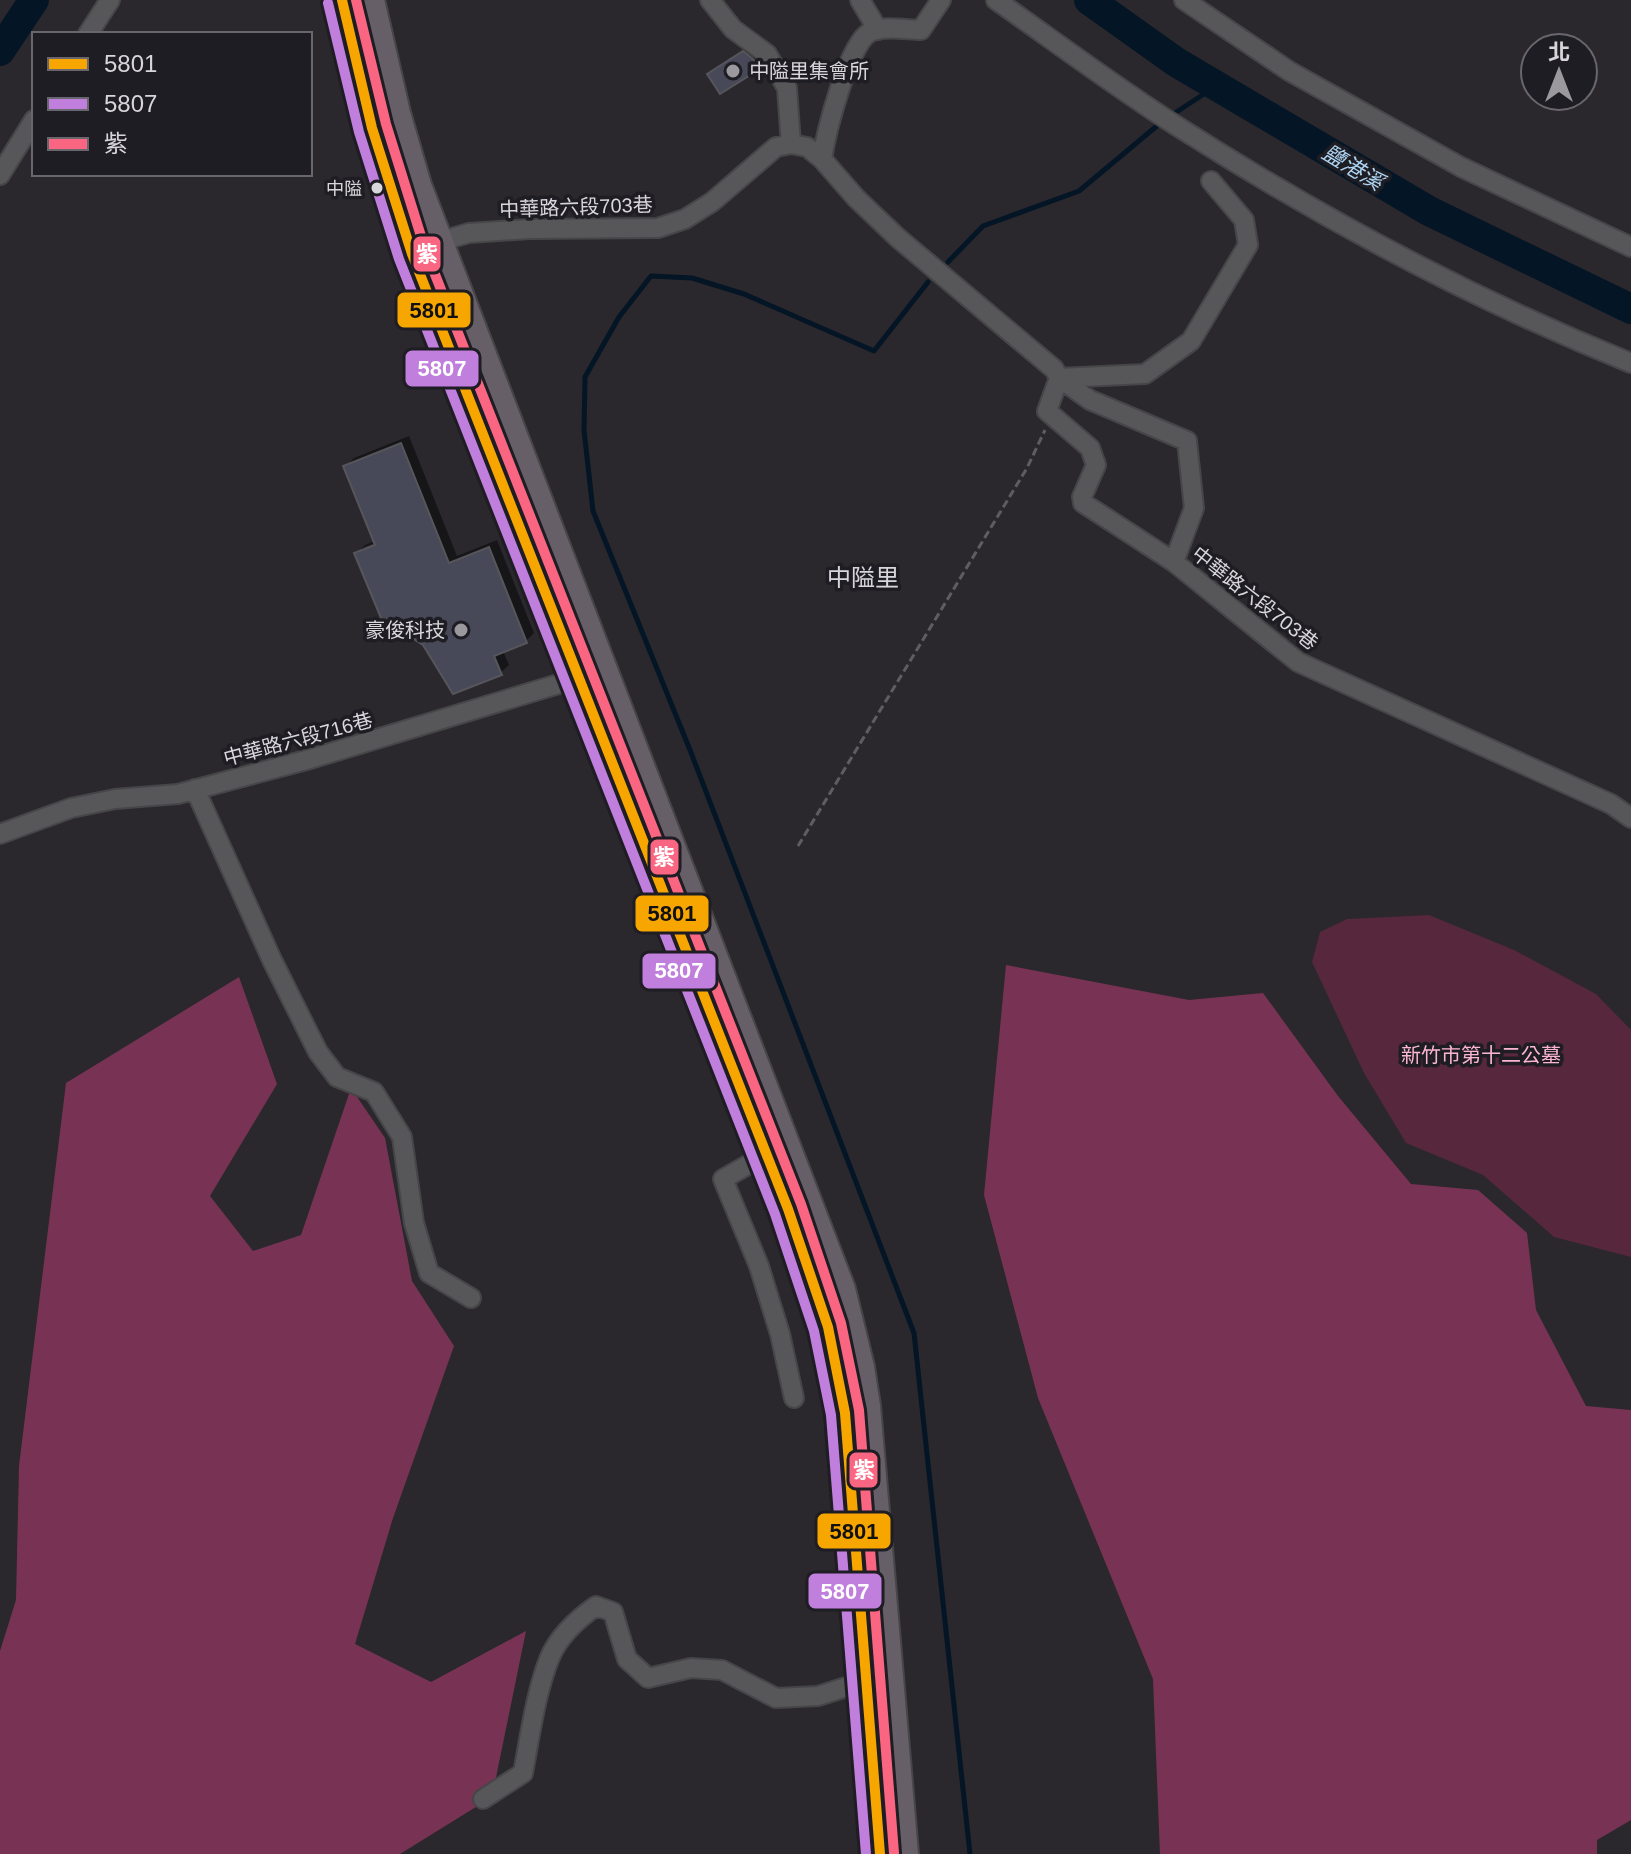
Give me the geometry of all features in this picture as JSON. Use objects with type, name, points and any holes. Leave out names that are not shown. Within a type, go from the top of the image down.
[{"type":"main road","points":[[342,0],[372,128],[412,254],[767,1154],[828,1327],[838,1375],[849,1463],[880,1854]]},
{"type":"main road","points":[[373,0],[399,113],[420,185],[844,1289],[863,1367],[873,1451],[907,1854]]},
{"type":"street","points":[[89,32],[110,0]]},
{"type":"street","points":[[710,0],[733,29],[767,54],[787,88],[791,144],[807,147],[822,159],[856,198],[898,238],[1054,369],[1059,378],[1090,400],[1187,441],[1194,508],[1174,562]]},
{"type":"street","points":[[860,0],[878,30]]},
{"type":"street","points":[[822,159],[833,111],[859,43],[870,32],[878,30],[921,30],[941,0]]},
{"type":"street","points":[[996,0],[1179,128],[1381,247],[1539,326],[1631,363]]},
{"type":"street","points":[[1184,0],[1289,71],[1461,167],[1631,247]]},
{"type":"street","points":[[0,175],[32,123]]},
{"type":"street","name":"中華路六段703巷","points":[[412,254],[469,233],[529,229],[658,228],[685,219],[712,202],[763,156],[776,147],[791,144]]},
{"type":"street","points":[[1059,378],[1145,374],[1191,341],[1248,245],[1244,220],[1211,181]]},
{"type":"street","points":[[1052,415],[1047,411],[1059,378]]},
{"type":"street","name":"中華路六段703巷","points":[[1052,415],[1090,448],[1096,465],[1082,497],[1083,503],[1174,562],[1298,662],[1611,804],[1631,818]]},
{"type":"street","name":"中華路六段716巷","points":[[0,834],[71,808],[115,799],[178,794],[341,750],[605,670]]},
{"type":"street","points":[[195,789],[272,960],[318,1052],[337,1077],[374,1092],[402,1137],[414,1223],[429,1273],[471,1298]]},
{"type":"street","points":[[767,1154],[723,1179],[759,1266],[780,1334],[794,1398]]},
{"type":"street","points":[[483,1799],[523,1773],[551,1655],[577,1619],[596,1606],[613,1612],[627,1659],[648,1678],[691,1668],[722,1670],[776,1698],[818,1696],[865,1681]]},
{"type":"path","points":[[798,846],[1027,468],[1052,415]]},
{"type":"green space","name":"新竹市第十二公墓","points":[[1429,915],[1514,950],[1596,994],[1631,1030],[1631,1257],[1554,1237],[1483,1175],[1406,1143],[1364,1073],[1312,962],[1320,932],[1347,919]]},
{"type":"shaded area","points":[[1006,965],[1189,1000],[1263,993],[1338,1096],[1411,1184],[1478,1190],[1527,1233],[1536,1310],[1586,1406],[1631,1410],[1631,1820],[1597,1840],[1597,1854],[1160,1854],[1153,1679],[1038,1398],[984,1195]]},
{"type":"shaded area","points":[[239,977],[277,1084],[210,1196],[253,1251],[301,1235],[351,1088],[385,1138],[412,1281],[454,1346],[393,1518],[355,1644],[431,1682],[526,1631],[492,1797],[400,1854],[0,1854],[0,1651],[16,1600],[19,1466],[66,1083]]},
{"type":"building","name":"中隘里集會所","points":[[743,51],[760,69],[720,94],[707,74]]},
{"type":"building","points":[[401,443],[449,563],[489,547],[527,643],[494,656],[502,675],[453,694],[423,645],[381,618],[354,553],[375,545],[343,466]]},
{"type":"waterway","name":"鹽港溪","points":[[0,51],[34,0]]},
{"type":"waterway","name":"鹽港溪","points":[[1089,0],[1176,62],[1429,211],[1631,309]]},
{"type":"waterway","points":[[1175,113],[1216,86]]},
{"type":"waterway","points":[[948,262],[983,226],[1079,191],[1158,125]]},
{"type":"waterway","points":[[928,282],[874,351],[744,294],[692,278],[651,276],[619,317],[585,377],[584,430],[593,511],[690,750],[914,1333],[970,1854]]},
{"type":"transit line","name":"5801","points":[[342,0],[372,128],[412,254],[788,1209],[828,1327],[845,1413],[880,1854]]},
{"type":"transit line","name":"紫","points":[[356,0],[386,124],[425,249],[801,1204],[841,1323],[859,1410],[894,1853]]},
{"type":"transit line","name":"5807","points":[[328,3],[359,132],[399,259],[775,1214],[814,1331],[831,1415],[866,1854]]},
{"type":"place","name":"中隘里集會所","points":[[733,71]]},
{"type":"place","name":"中隘","points":[[377,188]]},
{"type":"place","name":"豪俊科技","points":[[461,630]]},
{"type":"district","name":"中隘里","points":[[863,578]]}]
